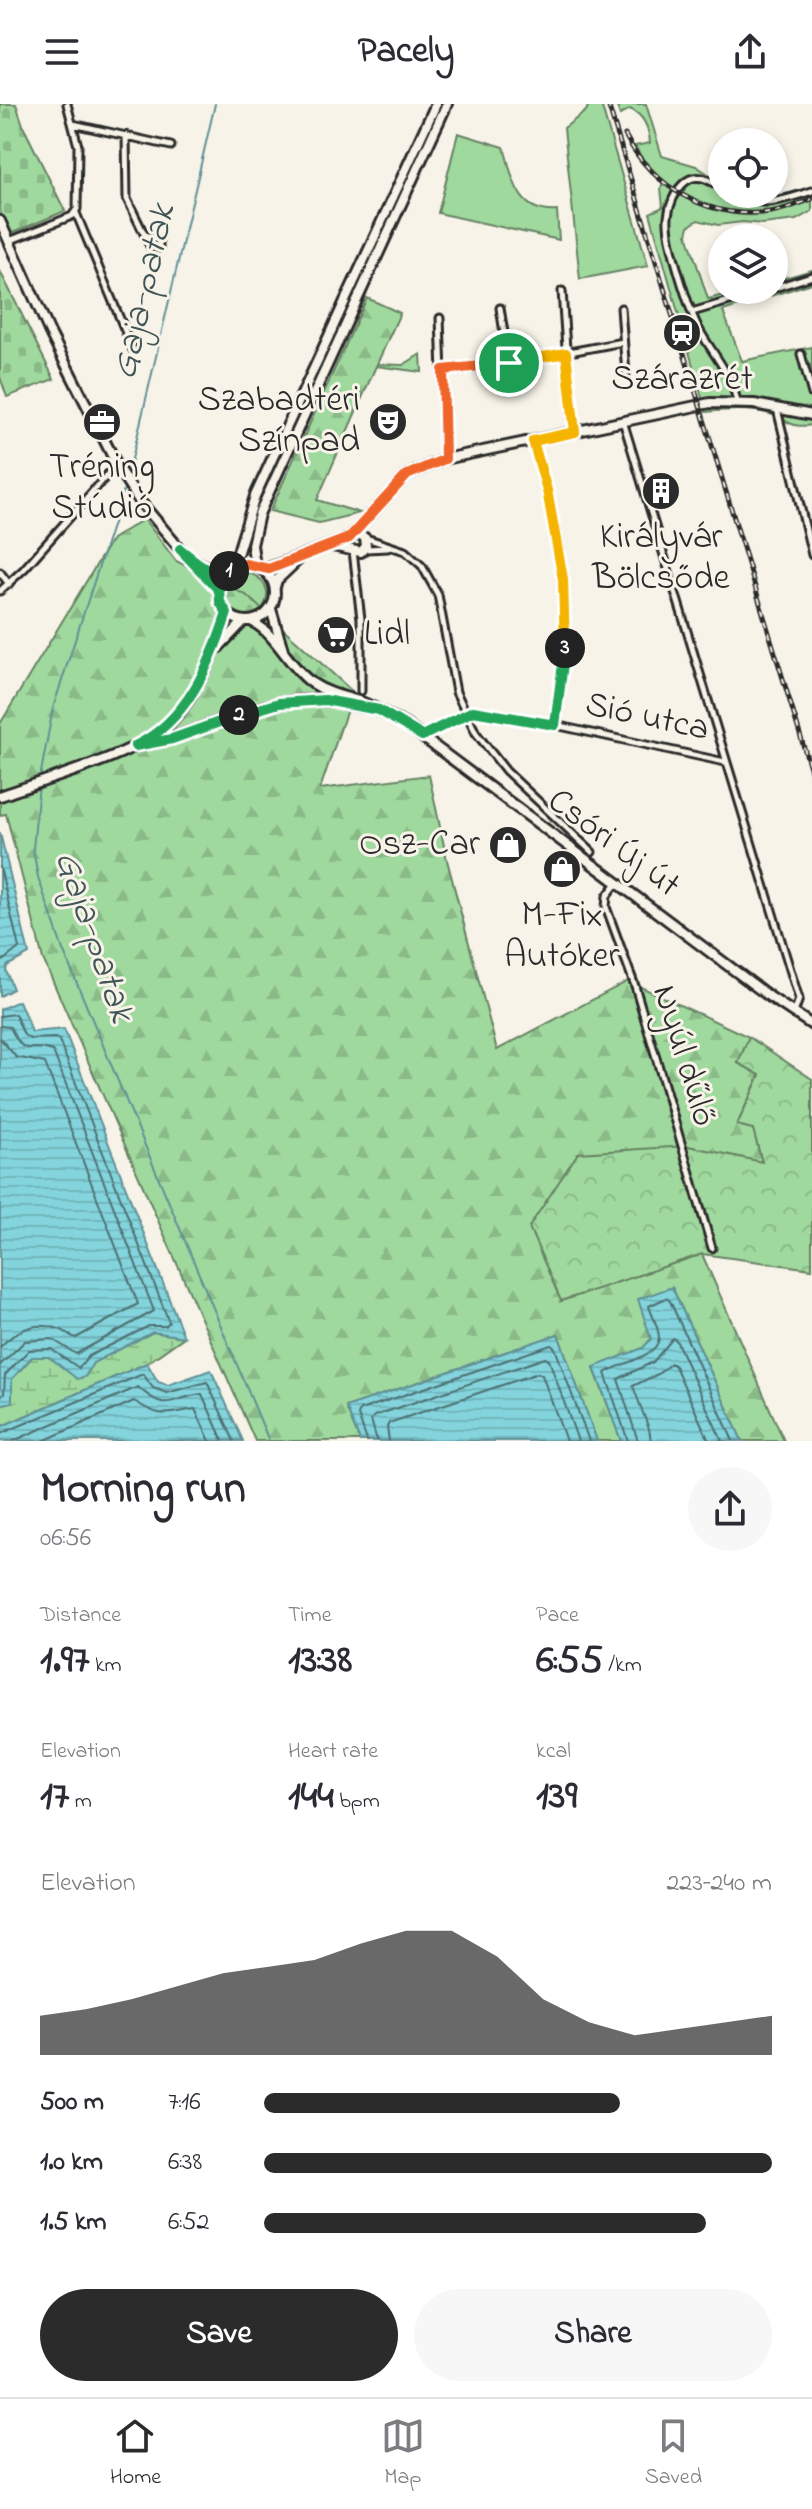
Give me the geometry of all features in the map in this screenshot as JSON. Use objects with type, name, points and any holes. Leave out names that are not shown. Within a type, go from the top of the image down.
[{"type":"main road","points":[[379,710],[324,691],[302,675],[265,630],[227,613],[220,602],[219,590],[230,570],[250,509],[436,104]]},
{"type":"main road","points":[[259,568],[252,545],[260,511],[447,104]]},
{"type":"main road","points":[[0,221],[46,326],[118,469],[135,495],[180,549],[219,590]]},
{"type":"main road","points":[[350,536],[407,475],[445,459],[710,403],[737,402],[812,415]]},
{"type":"main road","points":[[357,550],[368,518]]},
{"type":"main road","points":[[259,568],[301,557],[350,536],[359,534],[364,537]]},
{"type":"main road","points":[[350,536],[357,550]]},
{"type":"main road","points":[[328,546],[357,550]]},
{"type":"main road","points":[[180,549],[205,567],[219,572],[245,564],[259,568],[270,576],[275,587]]},
{"type":"main road","points":[[284,654],[271,609],[277,580],[301,557]]},
{"type":"main road","points":[[212,655],[247,621],[262,617],[271,609]]},
{"type":"main road","points":[[0,796],[135,746],[156,735],[177,716],[212,655],[227,613]]},
{"type":"main road","points":[[135,746],[172,739],[279,703],[325,700],[379,710]]},
{"type":"main road","name":"Csóri Új út","points":[[379,710],[422,736],[812,1025]]},
{"type":"street","points":[[67,104],[78,156],[76,213],[133,350]]},
{"type":"street","points":[[73,124],[171,146]]},
{"type":"street","points":[[126,135],[125,191],[146,235]]},
{"type":"street","points":[[708,181],[691,178],[678,189],[669,210],[671,246],[700,331],[726,371],[737,402]]},
{"type":"street","points":[[788,197],[812,191]]},
{"type":"street","points":[[9,241],[76,213]]},
{"type":"street","points":[[788,284],[812,276]]},
{"type":"street","points":[[562,291],[575,432]]},
{"type":"street","points":[[692,312],[719,304]]},
{"type":"street","points":[[500,308],[509,363]]},
{"type":"street","points":[[621,308],[626,374]]},
{"type":"street","points":[[440,318],[445,459]]},
{"type":"street","points":[[443,370],[509,363],[623,342]]},
{"type":"street","points":[[801,354],[812,394]]},
{"type":"street","points":[[777,408],[812,555]]},
{"type":"street","points":[[623,421],[799,999],[794,1013]]},
{"type":"street","points":[[533,441],[547,490],[564,588],[564,666],[555,725]]},
{"type":"street","points":[[0,591],[108,474],[118,469]]},
{"type":"street","points":[[364,537],[415,559],[434,586],[454,683],[482,742],[506,771],[592,852]]},
{"type":"street","points":[[361,691],[362,631],[356,575],[357,550],[395,548]]},
{"type":"street","points":[[0,572],[9,584]]},
{"type":"street","name":"Sió utca","points":[[466,713],[473,711],[555,725],[725,762]]},
{"type":"street","points":[[422,736],[466,713]]},
{"type":"street","name":"Nyúl dűlő","points":[[617,883],[607,896],[606,907],[635,986],[712,1248]]},
{"type":"green space","points":[[0,104],[16,104],[24,128],[65,211],[10,234],[0,212]]},
{"type":"green space","points":[[589,104],[601,104],[648,266],[580,279],[564,128],[586,111]]},
{"type":"green space","points":[[616,104],[646,104],[662,156],[696,166],[708,174],[708,208],[788,208],[788,194],[812,186],[812,211],[796,220],[714,224],[698,220],[689,226],[687,234],[708,304],[745,304],[723,311],[742,361],[812,347],[812,365],[809,366],[812,366],[812,425],[793,424],[754,411],[706,412],[650,213],[663,207],[661,188],[664,181],[635,146],[650,143],[645,123],[630,109],[620,115]]},
{"type":"green space","points":[[458,133],[504,147],[514,182],[525,201],[533,207],[557,211],[559,240],[438,213]]},
{"type":"green space","points":[[812,270],[812,283],[788,291],[788,277]]},
{"type":"green space","points":[[0,271],[54,379],[7,397],[0,377]]},
{"type":"green space","points":[[367,298],[400,313],[377,364],[403,365],[421,354],[422,372],[376,366],[317,500],[360,513],[319,523],[270,511]]},
{"type":"green space","points":[[144,519],[176,561],[246,595],[353,692],[320,789],[429,775],[447,860],[497,1050],[628,981],[749,1037],[738,1063],[760,1074],[737,1125],[753,1129],[762,1162],[688,1146],[561,1301],[702,1254],[784,1441],[742,1441],[672,1287],[651,1339],[643,1348],[594,1368],[621,1441],[597,1441],[558,1334],[346,1407],[360,1441],[255,1441],[43,959],[6,814],[0,815],[0,724],[112,539]]},
{"type":"green space","points":[[249,573],[261,580],[267,590],[266,601],[258,613],[224,589],[231,578]]},
{"type":"green space","points":[[749,1037],[812,1079],[812,1269],[702,1254],[561,1301],[529,1227],[578,1153],[688,1146],[762,1162],[753,1129],[737,1125],[760,1075],[738,1063]]},
{"type":"green space","points":[[153,1332],[184,1337],[147,1363],[0,1427],[0,1405],[12,1401],[12,1379],[32,1357],[48,1357],[85,1377],[92,1363]]},
{"type":"water","points":[[0,833],[29,954],[7,966],[13,989],[0,996]]},
{"type":"water","points":[[19,1001],[32,1032],[64,1029],[184,1337],[153,1332],[93,1363],[85,1377],[77,1379],[49,1357],[32,1357],[12,1379],[12,1402],[0,1405],[0,1009]]},
{"type":"water","points":[[672,1287],[742,1441],[621,1441],[594,1367],[643,1348],[651,1339],[638,1299]]},
{"type":"water","points":[[558,1334],[597,1441],[360,1441],[346,1407]]},
{"type":"water","points":[[147,1363],[158,1382],[168,1385],[211,1370],[243,1441],[0,1441],[0,1427]]},
{"type":"waterway","name":"Gaja-patak","points":[[128,476],[215,104]]},
{"type":"waterway","name":"Gaja-patak","points":[[40,778],[53,708],[125,486]]},
{"type":"waterway","name":"Gaja-patak","points":[[39,785],[33,849],[38,877],[63,950],[269,1441]]},
{"type":"railway","points":[[608,104],[812,774]]},
{"type":"railway","points":[[625,135],[651,171],[667,185],[705,205],[726,211],[770,212],[812,199]]},
{"type":"place","name":"Szárazrét","points":[[682,333]]},
{"type":"place","name":"Tréning Stúdió","points":[[102,422]]},
{"type":"place","name":"Szabadtéri Színpad","points":[[388,422]]},
{"type":"place","name":"Királyvár Bölcsőde","points":[[661,491]]},
{"type":"place","name":"Lidl","points":[[336,635]]},
{"type":"place","name":"Osz-Car","points":[[508,845]]},
{"type":"place","name":"M-Fix Autóker","points":[[562,869]]},
{"type":"route","points":[[566,353],[575,432],[533,441],[547,490],[564,588],[565,656],[555,725],[473,711],[422,736],[379,710],[325,700],[307,700],[265,706],[172,739],[135,746],[156,735],[180,711],[212,655],[227,613],[220,602],[219,590],[180,549],[214,571],[228,572],[245,564],[263,570],[349,538],[413,470],[445,459],[443,370],[509,363],[566,353]]}]
